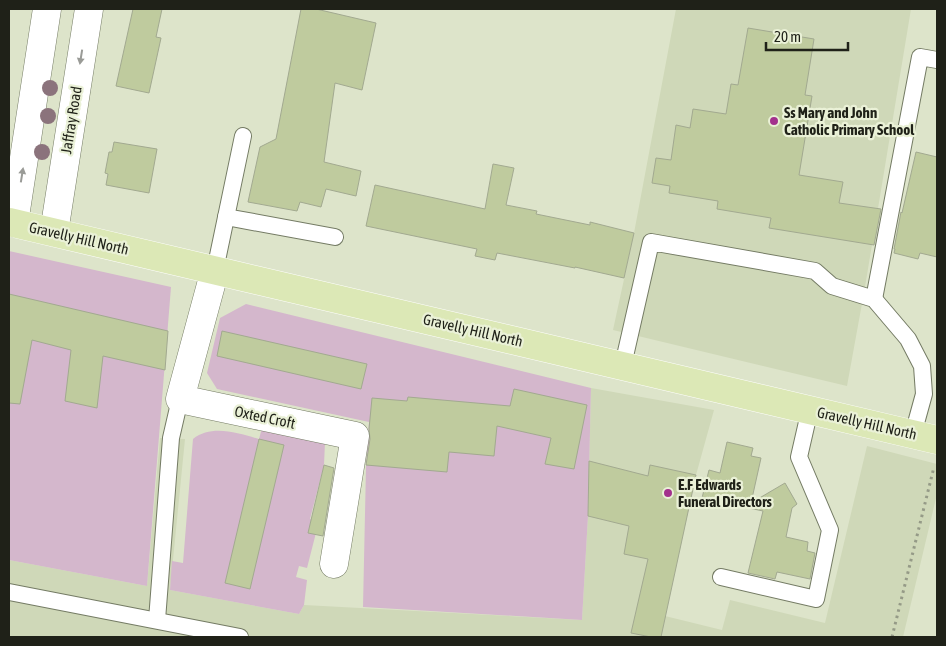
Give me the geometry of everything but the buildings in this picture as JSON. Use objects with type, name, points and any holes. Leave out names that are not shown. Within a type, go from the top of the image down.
[{"type":"main road","name":"Gravelly Hill North","points":[[12,222],[810,409],[928,445]]},
{"type":"street","points":[[12,222],[47,9]]},
{"type":"street","name":"Jaffray Road","points":[[54,232],[89,9]]},
{"type":"street","points":[[180,399],[215,270]]},
{"type":"street","name":"Oxted Croft","points":[[180,399],[355,436],[334,564]]},
{"type":"lane","points":[[874,299],[920,57],[937,60]]},
{"type":"lane","points":[[215,270],[243,136]]},
{"type":"lane","points":[[226,217],[335,237]]},
{"type":"lane","points":[[623,365],[651,242],[815,271],[832,286],[874,299],[908,339],[922,366],[928,445]]},
{"type":"lane","points":[[157,620],[171,438],[180,399]]},
{"type":"lane","points":[[721,577],[816,598],[830,530],[799,457],[810,409]]},
{"type":"lane","points":[[9,592],[240,637]]},
{"type":"path","points":[[892,637],[928,445]]},
{"type":"shaded area","name":"Ss Mary and John Catholic Primary School","points":[[676,9],[911,9],[847,386],[613,330],[634,233]]},
{"type":"shaded area","points":[[9,251],[171,287],[147,586],[9,560]]},
{"type":"shaded area","points":[[246,304],[591,388],[588,516],[582,620],[363,607],[366,467],[369,422],[217,389],[207,373],[220,318]]},
{"type":"shaded area","points":[[591,388],[714,410],[696,475],[665,616],[722,630],[730,600],[825,623],[867,446],[937,464],[937,494],[903,637],[9,637],[9,560],[147,586],[160,438],[185,439],[170,590],[299,614],[304,605],[582,620],[588,516]]},
{"type":"shaded area","points":[[262,428],[325,442],[324,465],[310,519],[319,521],[307,568],[299,566],[296,577],[307,580],[304,605],[299,614],[170,590],[172,561],[183,563],[193,439],[200,434],[208,432],[225,431],[259,439]]},
{"type":"place","name":"Ss Mary and John Catholic Primary School","points":[[774,121]]},
{"type":"place","name":"E.F Edwards Funeral Directors","points":[[668,493]]}]
